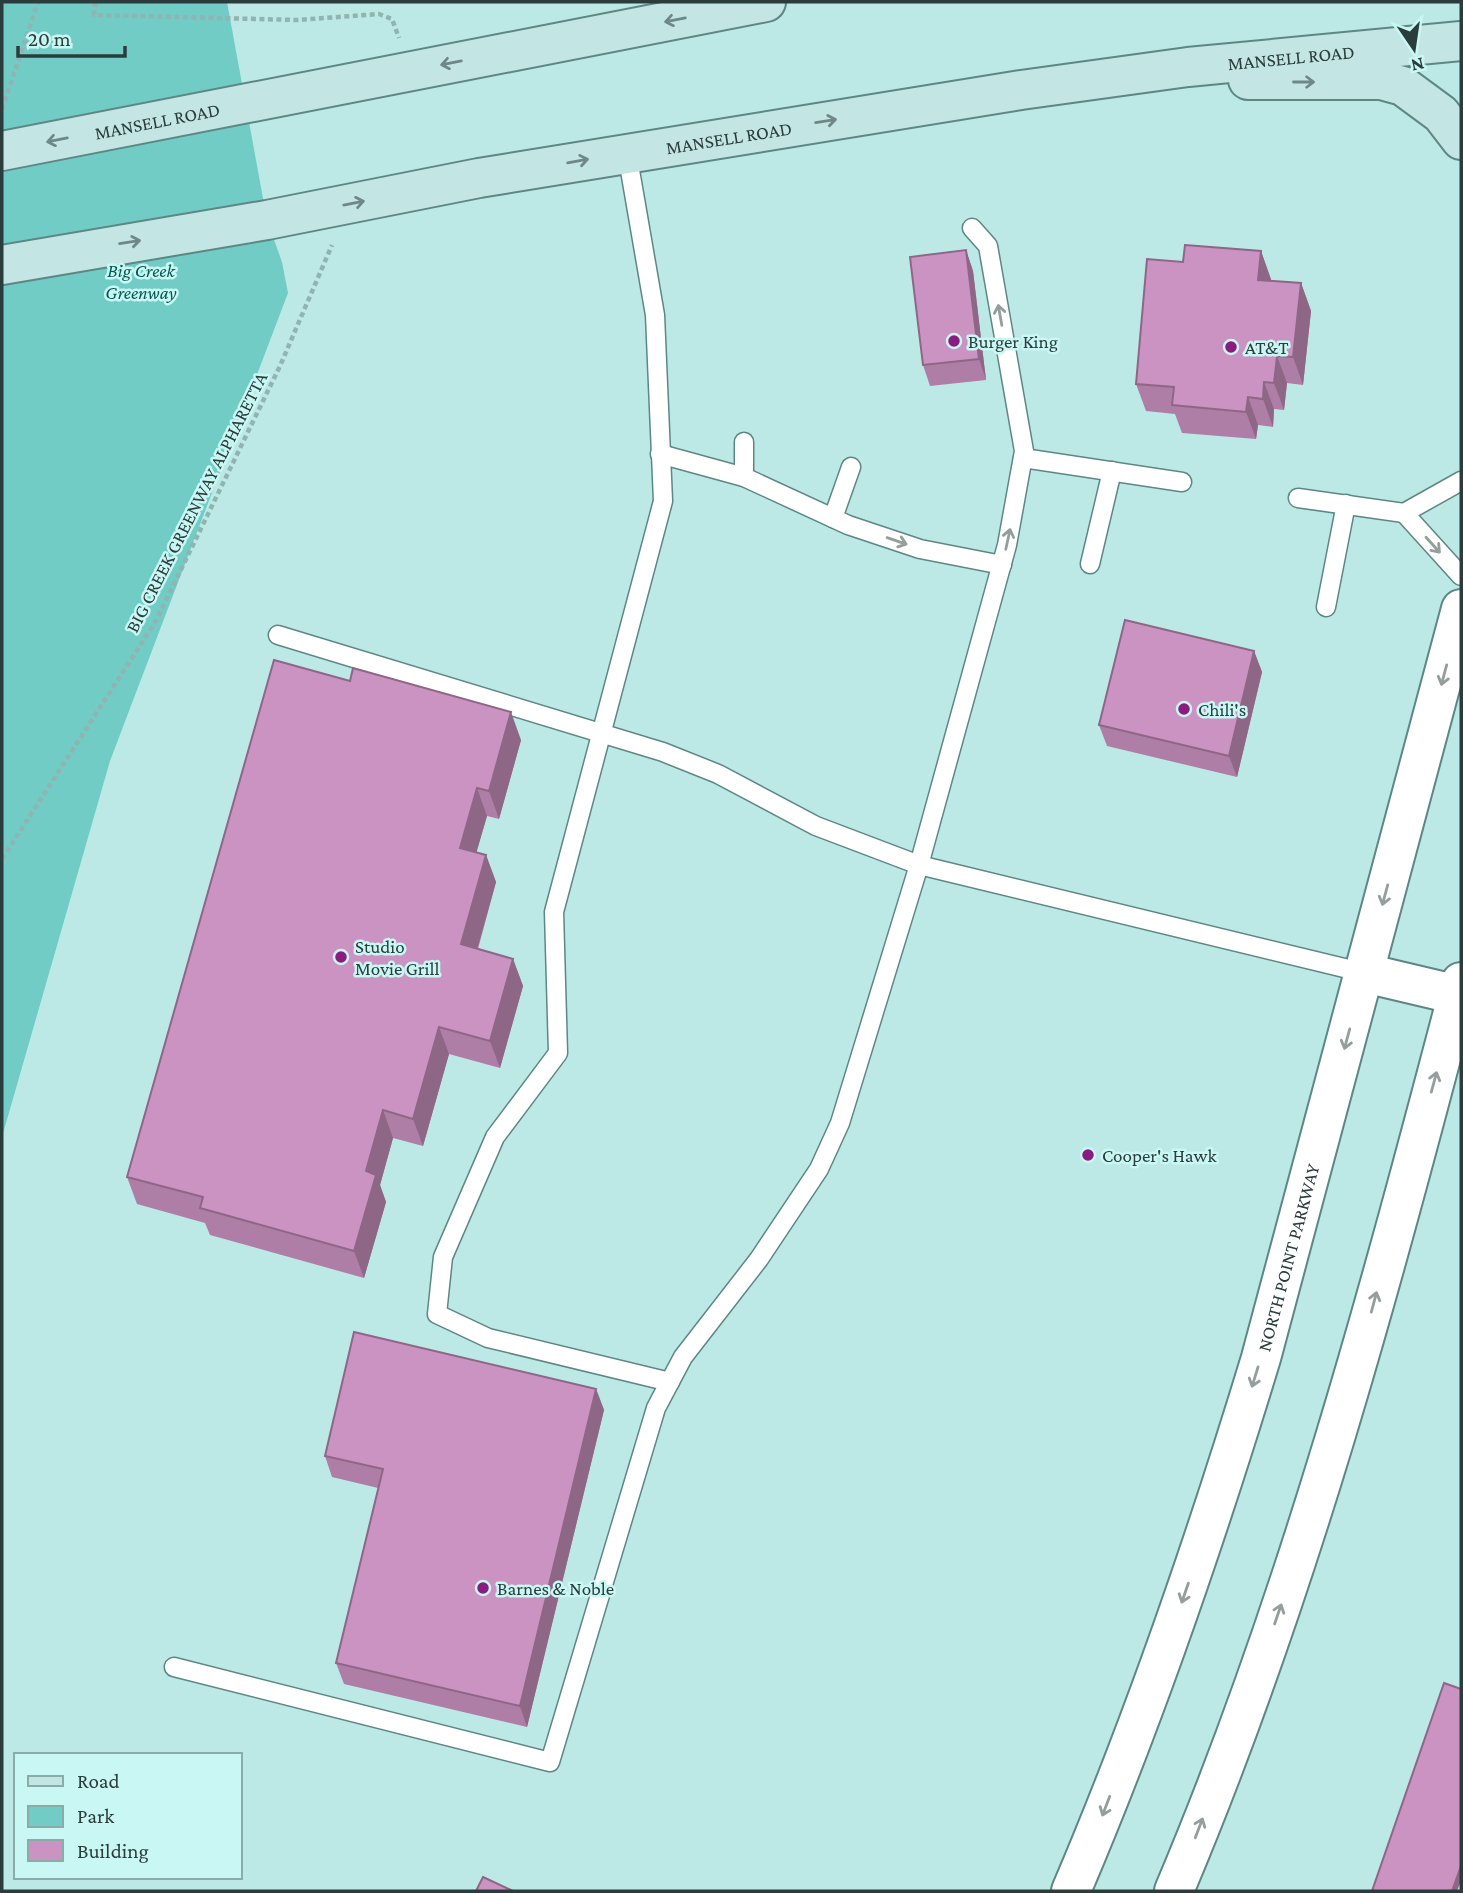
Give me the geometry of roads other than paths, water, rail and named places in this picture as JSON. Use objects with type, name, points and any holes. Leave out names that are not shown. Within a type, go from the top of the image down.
[{"type":"main road","name":"MANSELL ROAD","points":[[2,151],[766,2]]},
{"type":"main road","name":"MANSELL ROAD","points":[[2,265],[267,220],[627,153],[1188,67],[1461,41]]},
{"type":"main road","points":[[1188,67],[1241,79],[1381,80],[1403,86],[1441,114],[1461,140]]},
{"type":"street","name":"NORTH POINT PARKWAY","points":[[1071,1891],[1142,1714],[1224,1481],[1261,1358],[1461,609]]},
{"type":"street","points":[[1174,1891],[1231,1746],[1314,1510],[1357,1368],[1460,993],[1364,973]]},
{"type":"lane","points":[[627,153],[655,315],[663,501],[554,912],[558,1053],[495,1137],[443,1256],[437,1314],[488,1338],[670,1382]]},
{"type":"lane","points":[[174,1667],[550,1762],[656,1408],[683,1357],[759,1259],[819,1169],[840,1123],[919,865],[1002,565],[1024,452],[988,246],[972,228]]},
{"type":"lane","points":[[744,442],[744,477]]},
{"type":"lane","points":[[660,454],[744,477],[833,518],[920,549],[1002,565]]},
{"type":"lane","points":[[1023,458],[1182,482]]},
{"type":"lane","points":[[833,518],[851,467]]},
{"type":"lane","points":[[1090,564],[1112,471]]},
{"type":"lane","points":[[1298,498],[1404,513],[1461,481]]},
{"type":"lane","points":[[1326,607],[1346,504]]},
{"type":"lane","points":[[1404,513],[1461,576]]},
{"type":"lane","points":[[278,635],[663,752],[718,774],[816,826],[919,865],[1364,973]]},
{"type":"place","name":"Burger King","points":[[954,341]]},
{"type":"place","name":"AT&T","points":[[1231,347]]},
{"type":"place","name":"Chili's","points":[[1184,709]]},
{"type":"place","name":"Studio Movie Grill","points":[[341,957]]},
{"type":"place","name":"Cooper's Hawk","points":[[1088,1155]]},
{"type":"place","name":"Barnes & Noble","points":[[483,1588]]},
{"type":"park label","name":"Big Creek Greenway","points":[[141,281]]}]
